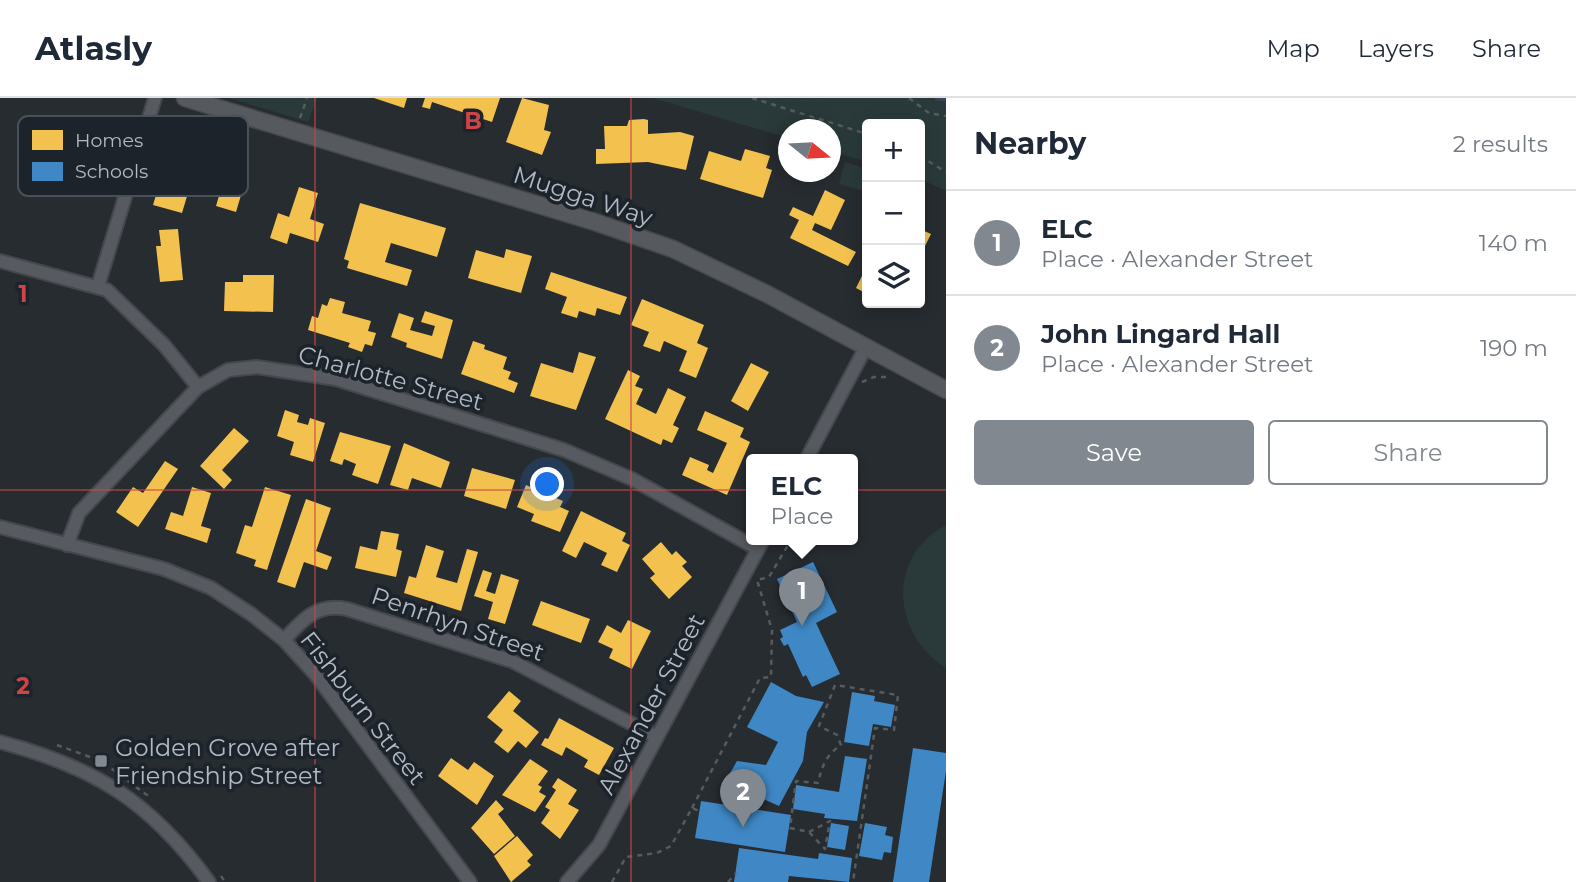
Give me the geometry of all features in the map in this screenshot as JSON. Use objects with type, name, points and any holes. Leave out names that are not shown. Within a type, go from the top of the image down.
[{"type":"main road","name":"Mugga Way","points":[[185,98],[246,116]]},
{"type":"main road","name":"Mugga Way","points":[[248,117],[595,222],[673,249],[724,272],[946,390]]},
{"type":"street","points":[[150,116],[155,98]]},
{"type":"street","points":[[98,286],[125,196]]},
{"type":"street","points":[[0,261],[98,286],[139,319],[198,387]]},
{"type":"street","points":[[809,454],[866,347]]},
{"type":"street","name":"Charlotte Street","points":[[67,545],[79,513],[198,387],[228,370],[257,367],[336,379],[602,464],[746,537]]},
{"type":"street","name":"Fishburn Street","points":[[0,527],[187,577],[230,600],[284,640],[316,674],[470,882]]},
{"type":"street","name":"Alexander Street","points":[[567,882],[599,845],[759,545]]},
{"type":"street","name":"Penrhyn Street","points":[[284,640],[313,612],[329,607],[347,609],[512,661],[657,737]]},
{"type":"street","points":[[0,742],[75,766],[120,790],[168,830],[209,882]]},
{"type":"path","points":[[296,131],[307,98]]},
{"type":"path","points":[[751,98],[862,132]]},
{"type":"path","points":[[909,98],[929,113],[946,116]]},
{"type":"path","points":[[925,159],[946,172]]},
{"type":"path","points":[[862,383],[874,377],[896,376]]},
{"type":"path","points":[[612,882],[631,855],[657,853],[671,846],[760,678],[771,677],[772,630],[757,580],[769,577],[788,545]]},
{"type":"path","points":[[809,832],[830,821],[825,849],[809,832],[790,828],[796,781],[818,783],[823,763],[831,752],[841,745],[837,735],[820,726],[835,685],[898,695],[894,730],[875,728],[853,882]]},
{"type":"path","points":[[692,808],[699,811]]},
{"type":"path","points":[[728,882],[736,873]]},
{"type":"shaded area","points":[[229,98],[317,98],[308,122]]},
{"type":"shaded area","points":[[653,98],[946,98],[946,191],[925,181],[925,119],[862,119],[862,160],[841,154],[841,119],[778,119],[778,135]]},
{"type":"shaded area","points":[[845,162],[862,167],[862,191],[839,184]]},
{"type":"shaded area","points":[[946,525],[946,668],[928,653],[915,636],[906,616],[903,596],[905,575],[913,556],[927,539]]},
{"type":"building: Homes","points":[[374,98],[407,98],[404,108]]},
{"type":"building: Homes","points":[[425,98],[500,98],[492,122],[432,102],[430,109],[422,107]]},
{"type":"building: Homes","points":[[522,98],[549,105],[544,130],[551,132],[542,155],[506,142]]},
{"type":"building: Homes","points":[[629,120],[648,120],[648,134],[680,132],[694,136],[686,170],[648,162],[596,164],[596,149],[605,149],[604,126],[627,126]]},
{"type":"building: Homes","points":[[745,149],[770,156],[766,168],[772,170],[763,198],[700,179],[709,151],[741,161]]},
{"type":"building: Homes","points":[[299,187],[318,193],[310,219],[324,224],[318,242],[290,233],[287,244],[270,238],[278,213],[289,217]]},
{"type":"building: Homes","points":[[825,190],[845,200],[831,230],[815,223],[812,230],[856,252],[848,266],[790,238],[799,220],[789,215],[793,207],[813,216]]},
{"type":"building: Homes","points":[[156,196],[187,196],[182,213],[153,205]]},
{"type":"building: Homes","points":[[219,196],[241,196],[236,212],[216,206]]},
{"type":"building: Homes","points":[[360,203],[446,228],[437,257],[391,243],[385,262],[412,270],[407,286],[347,268],[349,261],[344,259]]},
{"type":"building: Homes","points":[[178,229],[183,280],[160,282],[156,246],[161,246],[159,230]]},
{"type":"building: Homes","points":[[925,231],[931,234],[925,246]]},
{"type":"building: Homes","points":[[506,249],[532,256],[521,293],[468,278],[476,250],[504,258]]},
{"type":"building: Homes","points":[[551,272],[627,297],[620,315],[597,308],[595,316],[579,311],[577,318],[561,313],[567,297],[545,289]]},
{"type":"building: Homes","points":[[243,275],[274,275],[273,312],[224,311],[225,282],[243,282]]},
{"type":"building: Homes","points":[[862,276],[862,291],[856,288]]},
{"type":"building: Homes","points":[[330,298],[345,302],[342,313],[371,321],[368,331],[376,333],[372,346],[365,344],[362,352],[348,347],[350,343],[308,330],[312,316],[318,318],[322,304],[327,306]]},
{"type":"building: Homes","points":[[642,299],[704,325],[697,343],[708,348],[696,378],[679,371],[687,351],[664,341],[660,352],[643,346],[649,332],[631,325]]},
{"type":"building: Homes","points":[[425,311],[453,320],[442,359],[406,347],[407,343],[391,337],[399,313],[414,318],[410,330],[432,336],[435,326],[421,322]]},
{"type":"building: Homes","points":[[473,341],[485,345],[484,349],[507,357],[503,369],[511,372],[508,379],[518,383],[514,393],[461,374]]},
{"type":"building: Homes","points":[[579,352],[596,357],[576,410],[530,396],[541,363],[573,373]]},
{"type":"building: Homes","points":[[751,363],[769,372],[748,411],[731,401]]},
{"type":"building: Homes","points":[[628,370],[640,376],[635,386],[643,389],[636,404],[656,414],[668,388],[686,397],[673,425],[679,428],[672,443],[663,439],[661,445],[605,419]]},
{"type":"building: Homes","points":[[285,410],[299,415],[297,422],[308,425],[310,418],[325,423],[313,462],[290,455],[294,442],[277,436]]},
{"type":"building: Homes","points":[[705,411],[744,428],[740,437],[750,442],[727,495],[682,475],[690,457],[709,465],[707,470],[713,473],[727,443],[697,430]]},
{"type":"building: Homes","points":[[234,428],[249,441],[222,470],[232,480],[224,489],[200,466]]},
{"type":"building: Homes","points":[[340,432],[391,446],[378,484],[352,475],[356,464],[344,459],[342,465],[330,461]]},
{"type":"building: Homes","points":[[404,443],[450,462],[441,488],[412,478],[408,490],[390,485]]},
{"type":"building: Homes","points":[[165,461],[178,469],[138,527],[116,512],[133,487],[143,493]]},
{"type":"building: Homes","points":[[472,468],[515,480],[506,509],[464,496]]},
{"type":"building: Homes","points":[[526,485],[563,501],[560,507],[569,511],[560,532],[531,521],[534,514],[517,507]]},
{"type":"building: Homes","points":[[192,487],[211,493],[201,526],[211,529],[207,543],[165,529],[171,512],[183,516]]},
{"type":"building: Homes","points":[[265,487],[291,495],[267,570],[254,566],[256,560],[236,553],[245,525],[252,527]]},
{"type":"building: Homes","points":[[306,499],[331,508],[316,551],[332,557],[327,570],[304,562],[295,588],[277,582]]},
{"type":"building: Homes","points":[[581,511],[626,533],[622,541],[630,545],[617,572],[601,565],[607,553],[584,542],[576,558],[562,551]]},
{"type":"building: Homes","points":[[381,531],[399,534],[396,549],[402,551],[396,577],[355,568],[360,546],[377,550]]},
{"type":"building: Homes","points":[[661,542],[672,555],[676,551],[687,562],[682,566],[692,577],[669,599],[650,578],[655,574],[642,559]]},
{"type":"building: Homes","points":[[426,545],[444,551],[436,577],[457,583],[467,549],[478,552],[461,611],[404,593],[409,576],[416,578]]},
{"type":"building: Homes","points":[[483,570],[492,573],[486,591],[495,594],[501,574],[519,580],[505,624],[488,619],[493,602],[474,596]]},
{"type":"building: Homes","points":[[541,601],[590,619],[581,643],[532,625]]},
{"type":"building: Homes","points":[[628,620],[651,631],[632,669],[609,658],[613,649],[598,642],[607,625],[621,633]]},
{"type":"building: Homes","points":[[509,691],[521,701],[513,711],[539,732],[526,748],[518,741],[508,753],[494,742],[503,730],[487,717]]},
{"type":"building: Homes","points":[[559,718],[614,748],[599,775],[584,767],[588,760],[566,747],[562,756],[541,745],[545,738],[548,739]]},
{"type":"building: Homes","points":[[451,758],[468,770],[474,762],[494,776],[477,805],[438,776]]},
{"type":"building: Homes","points":[[530,759],[548,771],[538,785],[542,787],[539,792],[546,796],[535,812],[502,795]]},
{"type":"building: Homes","points":[[558,778],[577,790],[568,804],[579,810],[560,839],[541,823],[550,810],[545,807],[556,790],[552,787]]},
{"type":"building: Homes","points":[[496,800],[504,809],[498,814],[515,836],[494,854],[471,828]]},
{"type":"building: Homes","points":[[517,836],[533,855],[527,861],[531,865],[511,882],[494,856]]},
{"type":"building: Schools","points":[[813,562],[837,612],[816,623],[840,674],[812,687],[806,675],[803,677],[788,644],[784,646],[780,639],[783,637],[780,630],[797,622],[777,579]]},
{"type":"building: Schools","points":[[771,682],[796,696],[824,702],[807,732],[803,761],[779,806],[725,782],[737,761],[766,765],[778,742],[747,727]]},
{"type":"building: Schools","points":[[852,692],[875,696],[874,701],[895,705],[891,727],[873,724],[869,746],[844,742]]},
{"type":"building: Schools","points":[[913,748],[946,753],[946,771],[929,882],[893,882]]},
{"type":"building: Schools","points":[[845,756],[867,759],[857,821],[824,818],[825,814],[793,809],[796,785],[839,792]]},
{"type":"building: Schools","points":[[701,801],[791,815],[785,852],[695,838]]},
{"type":"building: Schools","points":[[831,823],[849,826],[845,850],[827,847]]},
{"type":"building: Schools","points":[[865,823],[887,827],[885,835],[893,837],[891,853],[884,852],[882,860],[859,856]]},
{"type":"building: Schools","points":[[739,848],[818,859],[819,853],[852,858],[849,882],[789,876],[788,882],[734,882]]},
{"type":"waterway","points":[[937,98],[946,99]]},
{"type":"place","name":"ELC","points":[[802,626]]},
{"type":"place","name":"Golden Grove after Friendship Street","points":[[101,761]]},
{"type":"place","name":"John Lingard Hall","points":[[743,827]]}]
